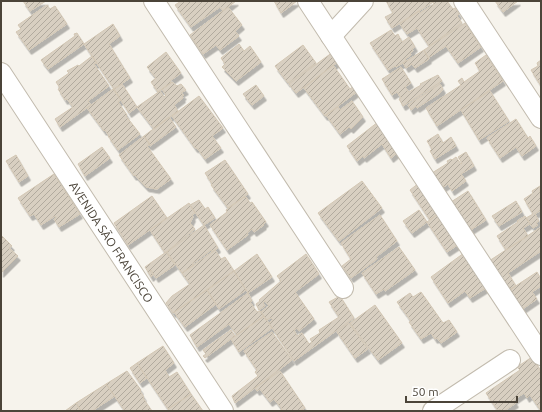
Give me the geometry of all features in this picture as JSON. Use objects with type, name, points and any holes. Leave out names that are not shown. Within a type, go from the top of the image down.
[{"type":"street","points":[[154,1],[343,288]]},
{"type":"street","points":[[308,1],[538,343]]},
{"type":"street","points":[[331,36],[363,1]]},
{"type":"street","points":[[464,1],[541,118]]},
{"type":"street","name":"AVENIDA SÃO FRANCISCO","points":[[1,73],[223,411]]},
{"type":"street","points":[[433,411],[510,360]]},
{"type":"building","points":[[23,1],[46,1],[30,11]]},
{"type":"building","points":[[181,1],[236,1],[223,11],[220,7],[191,27],[175,5]]},
{"type":"building","points":[[274,1],[297,1],[281,13]]},
{"type":"building","points":[[386,1],[435,1],[392,28],[385,17],[393,13]]},
{"type":"building","points":[[447,1],[453,9],[455,8],[459,14],[457,16],[462,23],[429,46],[417,28],[407,34],[400,24],[419,11],[420,13],[434,4],[433,2]]},
{"type":"building","points":[[495,1],[518,1],[503,12]]},
{"type":"building","points":[[47,5],[50,9],[55,6],[67,24],[29,50],[16,32],[21,29],[18,25]]},
{"type":"building","points":[[228,7],[242,25],[235,31],[239,36],[220,50],[216,45],[203,54],[190,35]]},
{"type":"building","points":[[465,23],[481,47],[458,63],[446,46],[428,58],[424,50]]},
{"type":"building","points":[[113,24],[120,36],[109,44],[130,78],[114,89],[84,44]]},
{"type":"building","points":[[391,30],[395,36],[398,34],[402,42],[409,37],[415,47],[410,53],[411,55],[405,59],[406,61],[388,70],[370,43]]},
{"type":"building","points":[[77,33],[84,44],[48,69],[41,60],[75,36],[74,34]]},
{"type":"building","points":[[239,44],[244,51],[250,46],[261,62],[236,81],[222,67],[225,64],[221,58]]},
{"type":"building","points":[[303,45],[316,63],[288,83],[275,66]]},
{"type":"building","points":[[424,50],[429,59],[415,68],[412,64],[406,68],[403,63]]},
{"type":"building","points":[[166,52],[181,73],[170,81],[171,83],[158,92],[151,82],[156,78],[147,67]]},
{"type":"building","points":[[333,52],[339,61],[296,93],[289,84]]},
{"type":"building","points":[[486,55],[503,81],[437,126],[426,108],[461,85],[458,81],[462,78],[464,82],[480,71],[475,63]]},
{"type":"building","points":[[92,56],[97,63],[94,64],[109,86],[88,101],[91,105],[60,127],[55,119],[73,107],[67,99],[65,100],[58,89],[60,88],[56,82],[69,73],[67,71],[78,65],[79,66]]},
{"type":"building","points":[[541,60],[541,86],[531,70],[538,66],[537,63]]},
{"type":"building","points":[[333,65],[350,89],[355,85],[358,91],[325,116],[304,88]]},
{"type":"building","points":[[401,67],[411,83],[405,87],[409,92],[421,85],[420,84],[438,75],[442,81],[403,106],[399,99],[401,98],[397,92],[392,95],[382,79]]},
{"type":"building","points":[[172,82],[177,86],[181,84],[186,90],[181,93],[184,95],[182,96],[183,98],[174,105],[178,111],[154,129],[137,107],[160,91],[164,97],[166,95],[162,89]]},
{"type":"building","points":[[122,84],[137,107],[129,113],[114,89]]},
{"type":"building","points":[[440,84],[443,89],[440,93],[417,108],[416,106],[411,110],[408,105]]},
{"type":"building","points":[[256,85],[264,96],[252,105],[243,94]]},
{"type":"building","points":[[113,89],[121,100],[118,102],[127,115],[126,116],[140,134],[118,150],[110,137],[108,137],[109,136],[105,130],[104,131],[87,108]]},
{"type":"building","points":[[490,91],[509,121],[479,140],[461,110]]},
{"type":"building","points":[[199,96],[223,128],[212,136],[221,148],[205,159],[197,148],[195,148],[172,116]]},
{"type":"building","points":[[352,101],[363,117],[351,129],[349,127],[340,134],[326,115],[338,107],[340,110]]},
{"type":"building","points":[[169,117],[176,127],[150,146],[144,136]]},
{"type":"building","points":[[516,119],[528,138],[530,136],[536,146],[522,156],[516,147],[500,158],[487,138]]},
{"type":"building","points":[[378,122],[398,152],[391,158],[382,144],[364,158],[363,156],[357,161],[347,146]]},
{"type":"building","points":[[438,134],[443,143],[451,137],[456,146],[435,159],[430,151],[432,149],[427,141]]},
{"type":"building","points":[[144,136],[150,144],[147,146],[171,179],[157,189],[146,187],[135,175],[134,176],[119,155]]},
{"type":"building","points":[[102,147],[110,158],[85,176],[78,164]]},
{"type":"building","points":[[466,152],[474,166],[461,174],[466,181],[452,191],[448,184],[442,188],[432,173],[448,163],[447,161],[456,157],[461,164],[462,163],[458,157]]},
{"type":"building","points":[[16,155],[28,176],[19,182],[6,161]]},
{"type":"building","points":[[225,160],[248,194],[228,208],[211,185],[212,184],[205,173]]},
{"type":"building","points":[[54,174],[80,214],[59,227],[54,219],[56,218],[55,216],[41,225],[34,214],[30,216],[18,198]]},
{"type":"building","points":[[362,181],[382,208],[339,241],[318,213]]},
{"type":"building","points":[[419,183],[439,213],[430,220],[410,190]]},
{"type":"building","points":[[540,186],[541,210],[535,214],[539,221],[536,223],[538,225],[533,228],[526,218],[533,214],[524,199]]},
{"type":"building","points":[[468,191],[486,220],[469,231],[451,202]]},
{"type":"building","points":[[152,196],[167,218],[128,245],[114,223]]},
{"type":"building","points":[[246,197],[250,203],[252,202],[266,222],[254,232],[252,229],[247,233],[248,235],[227,250],[210,225],[227,212],[226,210]]},
{"type":"building","points":[[199,200],[205,209],[208,207],[215,218],[204,225],[190,205]]},
{"type":"building","points":[[516,201],[522,212],[499,226],[492,216]]},
{"type":"building","points":[[189,203],[195,213],[192,215],[193,217],[190,223],[195,229],[165,253],[150,230]]},
{"type":"building","points":[[419,210],[427,222],[412,233],[403,221]]},
{"type":"building","points":[[439,213],[459,244],[447,252],[427,222]]},
{"type":"building","points":[[380,215],[397,241],[376,257],[377,259],[351,278],[342,266],[351,259],[341,243]]},
{"type":"building","points":[[525,216],[530,224],[523,228],[528,236],[506,250],[497,236]]},
{"type":"building","points":[[204,225],[218,248],[212,252],[211,250],[182,273],[167,252]]},
{"type":"building","points":[[541,227],[541,251],[508,273],[516,286],[508,291],[489,261]]},
{"type":"building","points":[[1,235],[12,246],[9,248],[18,256],[1,273]]},
{"type":"building","points":[[399,247],[415,270],[385,291],[384,289],[376,294],[362,273]]},
{"type":"building","points":[[215,250],[221,259],[225,257],[234,271],[173,313],[166,303],[172,296],[190,284],[182,273]]},
{"type":"building","points":[[166,252],[175,265],[156,278],[151,270],[150,271],[153,275],[151,277],[145,267]]},
{"type":"building","points":[[464,253],[486,288],[470,298],[465,291],[448,303],[431,277]]},
{"type":"building","points":[[257,254],[272,277],[248,293],[234,271]]},
{"type":"building","points":[[306,254],[319,274],[295,292],[314,319],[299,331],[297,328],[294,330],[297,336],[302,333],[309,344],[312,342],[310,339],[320,333],[319,330],[339,317],[329,302],[340,296],[354,318],[294,361],[269,323],[273,320],[271,318],[266,320],[261,312],[269,306],[265,301],[263,303],[265,306],[259,310],[256,304],[281,281],[277,276]]},
{"type":"building","points":[[234,271],[246,290],[219,309],[207,290]]},
{"type":"building","points":[[537,272],[541,279],[541,286],[532,292],[537,299],[521,310],[508,291]]},
{"type":"building","points":[[207,290],[216,304],[185,327],[174,312]]},
{"type":"building","points":[[421,292],[443,323],[449,320],[457,332],[441,343],[437,338],[435,339],[431,333],[421,339],[409,322],[411,321],[397,302],[410,293],[413,297]]},
{"type":"building","points":[[248,293],[252,301],[250,302],[257,312],[260,311],[264,316],[237,335],[229,324],[197,347],[190,335]]},
{"type":"building","points":[[375,305],[402,343],[378,360],[350,323]]},
{"type":"building","points":[[264,316],[272,328],[239,352],[231,339]]},
{"type":"building","points":[[349,323],[368,349],[355,358],[337,332]]},
{"type":"building","points":[[231,330],[235,336],[205,358],[203,356],[206,354],[203,350]]},
{"type":"building","points":[[272,332],[292,360],[235,403],[232,396],[258,376],[255,372],[257,370],[244,351]]},
{"type":"building","points":[[163,346],[174,363],[165,370],[169,377],[177,372],[191,394],[168,409],[137,363]]},
{"type":"building","points":[[532,357],[541,371],[541,411],[530,395],[527,398],[524,393],[514,400],[516,403],[504,411],[501,411],[500,409],[498,411],[486,393],[520,370],[517,367]]},
{"type":"building","points":[[137,363],[147,378],[140,383],[130,368]]},
{"type":"building","points":[[127,371],[141,390],[140,391],[144,397],[143,398],[152,411],[125,411],[106,384]]},
{"type":"building","points":[[280,371],[305,408],[300,411],[279,411],[282,409],[274,399],[270,402],[260,389],[257,391],[255,388]]},
{"type":"building","points":[[106,384],[115,396],[92,411],[81,411],[76,403]]},
{"type":"building","points":[[191,394],[203,411],[169,411],[168,409]]},
{"type":"building","points":[[76,403],[81,411],[65,411]]}]
